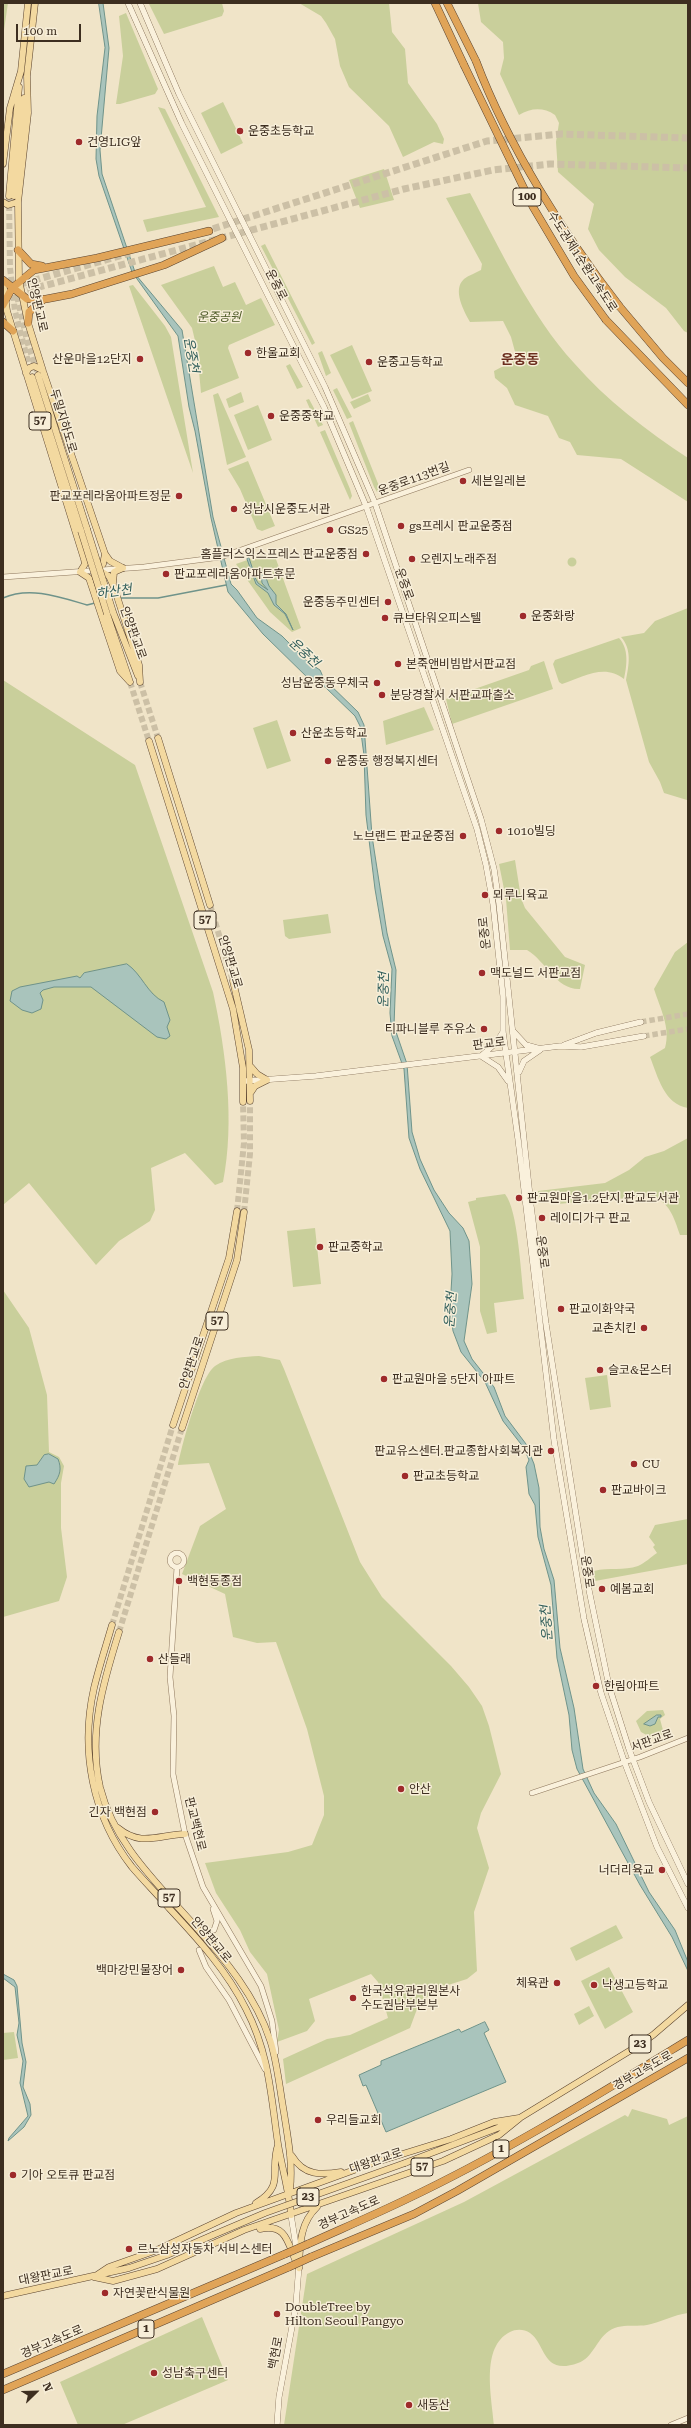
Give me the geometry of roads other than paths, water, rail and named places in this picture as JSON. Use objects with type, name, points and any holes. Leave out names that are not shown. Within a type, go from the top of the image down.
[{"type":"highway","name":"수도권제1순환고속도로","points":[[435,3],[533,207],[574,276],[606,320],[688,405]]},
{"type":"highway","name":"수도권제1순환고속도로","points":[[447,3],[505,124],[537,182],[573,242],[620,307],[663,358],[688,383]]},
{"type":"highway","points":[[4,304],[12,288],[19,280],[30,272],[44,267],[97,258],[209,230]]},
{"type":"highway","points":[[3,281],[21,294],[33,300],[72,294],[164,265],[222,238]]},
{"type":"highway","points":[[18,250],[31,264],[44,267]]},
{"type":"highway","points":[[28,323],[29,312],[33,307],[46,299]]},
{"type":"highway","points":[[3,322],[13,330]]},
{"type":"highway","name":"경부고속도로","points":[[3,2374],[285,2254],[407,2199],[555,2119],[688,2040]]},
{"type":"highway","name":"경부고속도로","points":[[3,2390],[414,2214],[457,2191],[688,2058]]},
{"type":"main road","name":"57","points":[[27,76],[11,196],[28,3]]},
{"type":"main road","name":"안양판교로","points":[[36,3],[27,76],[28,113],[18,202],[19,280],[38,374],[65,437],[105,554]]},
{"type":"main road","name":"운중로","points":[[128,3],[182,124],[324,406],[366,506],[454,760],[480,844],[488,877],[494,916],[503,996],[503,1032],[505,1054],[518,1139],[554,1440],[578,1592],[599,1686],[624,1762],[657,1846],[688,1908]]},
{"type":"main road","name":"운중로","points":[[140,3],[179,94],[325,387],[375,504],[481,819],[494,869],[499,904],[547,1332],[584,1566],[609,1686],[632,1759],[649,1802],[688,1884]]},
{"type":"main road","name":"57","points":[[3,164],[10,108],[21,71]]},
{"type":"main road","points":[[3,202],[8,205],[18,202]]},
{"type":"main road","name":"57","points":[[3,281],[4,304],[84,559]]},
{"type":"main road","points":[[26,373],[29,368],[34,366],[41,367],[38,374]]},
{"type":"main road","name":"두밀지하도로","points":[[38,374],[65,474]]},
{"type":"main road","points":[[65,437],[65,474]]},
{"type":"main road","points":[[46,438],[65,474]]},
{"type":"main road","name":"안양판교로","points":[[65,474],[84,530],[107,614],[130,682]]},
{"type":"main road","points":[[105,554],[110,561],[123,568]]},
{"type":"main road","points":[[93,590],[93,577],[100,570],[104,562],[105,554]]},
{"type":"main road","points":[[84,559],[92,567],[109,576],[114,585]]},
{"type":"main road","points":[[80,572],[85,564],[84,559]]},
{"type":"main road","points":[[114,585],[114,572],[123,568]]},
{"type":"main road","name":"안양판교로","points":[[80,572],[89,578],[93,590],[107,614],[140,682],[139,665],[114,585]]},
{"type":"main road","name":"57","points":[[158,738],[210,905]]},
{"type":"main road","name":"안양판교로","points":[[149,741],[233,1009],[241,1051],[243,1102]]},
{"type":"main road","name":"안양판교로","points":[[233,981],[246,1033],[251,1067],[250,1098],[255,1086],[267,1080]]},
{"type":"main road","name":"판교로","points":[[267,1080],[387,1068],[542,1049],[560,1046],[596,1033],[641,1022]]},
{"type":"main road","points":[[513,1031],[526,1045],[542,1049]]},
{"type":"main road","points":[[503,1032],[496,1043],[481,1056],[498,1066],[509,1082]]},
{"type":"main road","name":"판교로","points":[[560,1046],[581,1047],[644,1036]]},
{"type":"main road","points":[[519,1079],[519,1070],[523,1062],[542,1049]]},
{"type":"main road","points":[[251,1067],[257,1074],[267,1080]]},
{"type":"main road","points":[[243,1082],[267,1080]]},
{"type":"main road","name":"안양판교로","points":[[173,1425],[229,1258],[240,1212],[237,1260],[182,1428]]},
{"type":"main road","name":"안양판교로","points":[[112,1625],[94,1688],[88,1756],[94,1788],[102,1814],[132,1866],[222,1969],[246,2009],[261,2045],[270,2077],[278,2144],[289,2193],[292,2215]]},
{"type":"main road","name":"안양판교로","points":[[118,1632],[102,1689],[95,1735],[100,1787],[116,1826],[137,1862],[231,1970],[255,2006],[270,2040],[291,2153],[292,2174],[289,2193]]},
{"type":"main road","points":[[116,1826],[133,1838],[142,1840],[161,1836],[185,1834]]},
{"type":"main road","name":"대왕판교로","points":[[3,2296],[94,2277],[153,2260],[265,2212],[485,2134],[520,2118],[627,2053],[653,2035],[688,2005]]},
{"type":"main road","name":"57","points":[[291,2153],[295,2161],[311,2173],[321,2175],[357,2169],[451,2139],[494,2122],[520,2118]]},
{"type":"main road","name":"57","points":[[318,2205],[443,2161],[499,2135],[520,2118]]},
{"type":"main road","points":[[236,2214],[258,2202],[274,2188],[276,2176],[274,2155],[278,2144]]},
{"type":"main road","name":"대왕판교로","points":[[94,2277],[108,2267],[157,2250],[236,2214],[289,2193],[357,2169]]},
{"type":"main road","points":[[299,2268],[300,2242],[304,2225],[311,2212],[318,2205]]},
{"type":"main road","name":"대왕판교로","points":[[94,2277],[113,2281],[157,2269],[244,2230],[318,2205]]},
{"type":"main road","name":"백현로","points":[[277,2425],[279,2397],[296,2306],[299,2268],[292,2215]]},
{"type":"main road","points":[[244,2230],[265,2228],[280,2230],[286,2237],[299,2268]]},
{"type":"street","name":"운중로113번길","points":[[3,577],[80,572],[206,560],[375,504],[469,470]]},
{"type":"street","name":"판교백현로","points":[[177,1567],[170,1677],[174,1716],[173,1774],[185,1834],[210,1900],[255,1972],[266,1999],[277,2056],[275,2067]]},
{"type":"street","name":"서판교로","points":[[532,1793],[576,1779],[688,1738]]},
{"type":"street","points":[[210,1900],[217,1921],[214,1930],[220,1927],[228,1928]]},
{"type":"street","points":[[198,1950],[206,1967],[229,2000],[270,2077]]},
{"type":"street","points":[[671,2425],[688,2418]]},
{"type":"water","name":"운중천","points":[[99,3],[103,3],[109,48],[100,150],[102,174],[136,275],[182,330],[213,517],[231,584],[257,618],[282,636],[309,663],[320,670],[324,679],[358,712],[364,725],[372,836],[387,933],[396,970],[394,1026],[407,1064],[412,1132],[420,1159],[434,1190],[449,1213],[463,1228],[469,1241],[472,1284],[464,1341],[472,1359],[494,1387],[505,1416],[526,1444],[534,1464],[539,1488],[540,1527],[544,1549],[554,1580],[560,1648],[574,1708],[583,1769],[594,1793],[616,1824],[649,1892],[675,1930],[688,1962],[688,1971],[672,1937],[640,1885],[577,1769],[572,1750],[569,1715],[557,1658],[551,1585],[538,1537],[535,1505],[529,1494],[526,1467],[529,1460],[524,1448],[503,1421],[485,1382],[461,1352],[453,1331],[450,1309],[452,1274],[450,1231],[420,1169],[409,1138],[404,1069],[392,1036],[390,1013],[392,969],[383,936],[375,889],[366,815],[364,755],[360,726],[355,716],[325,687],[312,682],[263,634],[228,592],[211,518],[195,431],[189,407],[178,336],[132,272],[99,176],[96,159],[97,116],[105,48]]},
{"type":"water","points":[[249,558],[253,570],[259,568],[265,575],[269,586],[276,595],[276,604],[286,614],[293,630],[285,614],[274,605],[268,593],[256,584],[247,559]],"holes":[[[257,571],[261,573],[262,583],[268,590],[258,583],[253,574]]]},
{"type":"water","points":[[127,964],[137,973],[153,994],[164,1002],[170,1020],[167,1027],[170,1036],[166,1039],[157,1037],[91,987],[54,987],[43,990],[40,993],[43,1000],[41,1009],[32,1013],[22,1010],[10,1001],[12,991],[20,987],[77,976],[80,978],[84,973]]},
{"type":"water","points":[[49,1454],[58,1459],[60,1466],[60,1472],[56,1481],[54,1484],[49,1482],[29,1487],[24,1479],[26,1466],[37,1465],[44,1455]]},
{"type":"water","points":[[657,1715],[661,1715],[661,1717],[658,1717],[655,1724],[650,1726],[644,1724]]},
{"type":"water","points":[[3,1974],[14,1980],[17,1986],[22,2043],[26,2062],[23,2087],[30,2104],[31,2115],[24,2127],[8,2141],[28,2116],[20,2083],[23,2061],[17,2035],[19,2023],[15,1987],[3,1978]]},
{"type":"water","points":[[485,2022],[489,2030],[484,2033],[506,2082],[386,2132],[366,2085],[363,2086],[359,2075],[381,2065],[381,2061],[459,2029],[461,2032]]},
{"type":"waterway","name":"하산천","points":[[120,598],[158,598],[226,585]]},
{"type":"waterway","name":"하산천","points":[[3,598],[24,593],[34,593],[56,596],[87,605],[95,603]]},
{"type":"tunnel","points":[[203,232],[487,141],[561,134],[688,138]]},
{"type":"tunnel","points":[[17,293],[404,189],[493,170],[550,164],[688,168]]},
{"type":"tunnel","points":[[9,196],[10,268],[15,311],[32,377]]},
{"type":"tunnel","points":[[3,289],[130,253]]},
{"type":"tunnel","points":[[17,296],[27,341],[38,375]]},
{"type":"tunnel","points":[[130,682],[149,741]]},
{"type":"tunnel","points":[[140,682],[158,738]]},
{"type":"tunnel","points":[[210,905],[233,981]]},
{"type":"tunnel","points":[[641,1022],[688,1014]]},
{"type":"tunnel","points":[[644,1036],[688,1029]]},
{"type":"tunnel","points":[[244,1212],[250,1154],[250,1101]]},
{"type":"tunnel","points":[[237,1211],[244,1143],[243,1102]]},
{"type":"tunnel","points":[[112,1625],[173,1425]]},
{"type":"tunnel","points":[[119,1632],[182,1428]]},
{"type":"tunnel","points":[[199,1950],[214,1930]]},
{"type":"place","name":"운중초등학교","points":[[240,131]]},
{"type":"place","name":"건영LIG앞","points":[[79,142]]},
{"type":"place","name":"한울교회","points":[[248,353]]},
{"type":"place","name":"산운마을12단지","points":[[140,359]]},
{"type":"place","name":"운중고등학교","points":[[369,362]]},
{"type":"place","name":"운중중학교","points":[[271,416]]},
{"type":"place","name":"세븐일레븐","points":[[463,481]]},
{"type":"place","name":"판교포레라움아파트정문","points":[[179,496]]},
{"type":"place","name":"성남시운중도서관","points":[[234,509]]},
{"type":"place","name":"gs프레시 판교운중점","points":[[401,526]]},
{"type":"place","name":"GS25","points":[[330,530]]},
{"type":"place","name":"홈플러스익스프레스 판교운중점","points":[[366,554]]},
{"type":"place","name":"오렌지노래주점","points":[[412,559]]},
{"type":"place","name":"판교포레라움아파트후문","points":[[166,574]]},
{"type":"place","name":"운중동주민센터","points":[[388,602]]},
{"type":"place","name":"운중화랑","points":[[523,616]]},
{"type":"place","name":"큐브타워오피스텔","points":[[385,618]]},
{"type":"place","name":"본죽앤비빔밥서판교점","points":[[398,664]]},
{"type":"place","name":"성남운중동우체국","points":[[377,683]]},
{"type":"place","name":"분당경찰서 서판교파출소","points":[[382,695]]},
{"type":"place","name":"산운초등학교","points":[[293,733]]},
{"type":"place","name":"운중동 행정복지센터","points":[[328,761]]},
{"type":"place","name":"1010빌딩","points":[[499,831]]},
{"type":"place","name":"노브랜드 판교운중점","points":[[463,836]]},
{"type":"place","name":"뫼루니육교","points":[[485,895]]},
{"type":"place","name":"맥도널드 서판교점","points":[[482,973]]},
{"type":"place","name":"티파니블루 주유소","points":[[484,1029]]},
{"type":"place","name":"판교원마을1.2단지.판교도서관","points":[[519,1198]]},
{"type":"place","name":"레이디가구 판교","points":[[542,1218]]},
{"type":"place","name":"판교중학교","points":[[320,1247]]},
{"type":"place","name":"판교이화약국","points":[[561,1309]]},
{"type":"place","name":"교촌치킨","points":[[644,1328]]},
{"type":"place","name":"슬코&몬스터","points":[[600,1370]]},
{"type":"place","name":"판교원마을 5단지 아파트","points":[[384,1379]]},
{"type":"place","name":"판교유스센터.판교종합사회복지관","points":[[551,1451]]},
{"type":"place","name":"CU","points":[[634,1464]]},
{"type":"place","name":"판교초등학교","points":[[405,1476]]},
{"type":"place","name":"판교바이크","points":[[603,1490]]},
{"type":"place","name":"백현동종점","points":[[179,1581]]},
{"type":"place","name":"예봄교회","points":[[602,1589]]},
{"type":"place","name":"산들래","points":[[150,1659]]},
{"type":"place","name":"한림아파트","points":[[596,1686]]},
{"type":"place","name":"안산","points":[[401,1789]]},
{"type":"place","name":"긴자 백현점","points":[[155,1812]]},
{"type":"place","name":"너더리육교","points":[[662,1870]]},
{"type":"place","name":"백마강민물장어","points":[[181,1970]]},
{"type":"place","name":"체육관","points":[[557,1983]]},
{"type":"place","name":"낙생고등학교","points":[[594,1985]]},
{"type":"place","name":"한국석유관리원본사 수도권남부본부","points":[[353,1998]]},
{"type":"place","name":"우리들교회","points":[[318,2120]]},
{"type":"place","name":"기아 오토큐 판교점","points":[[13,2175]]},
{"type":"place","name":"르노삼성자동차 서비스센터","points":[[129,2249]]},
{"type":"place","name":"자연꽃란식물원","points":[[105,2293]]},
{"type":"place","name":"DoubleTree by Hilton Seoul Pangyo","points":[[277,2314]]},
{"type":"place","name":"성남축구센터","points":[[154,2373]]},
{"type":"place","name":"새동산","points":[[409,2405]]},
{"type":"district","name":"운중동","points":[[520,360]]},
{"type":"park label","name":"운중공원","points":[[219,317]]}]
